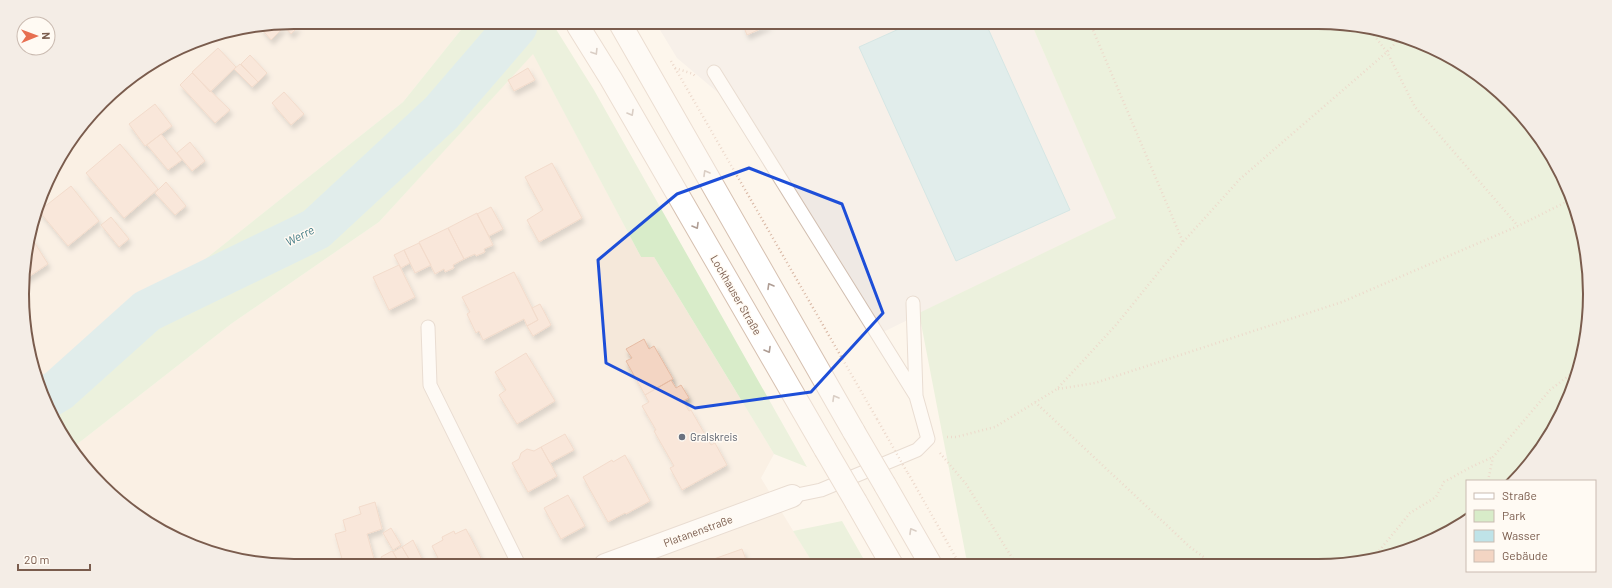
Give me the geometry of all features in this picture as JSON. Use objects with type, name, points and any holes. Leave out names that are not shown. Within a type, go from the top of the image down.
[{"type":"main road","name":"Lockhauser Straße","points":[[580,29],[611,79],[889,559]]},
{"type":"main road","points":[[623,29],[928,559]]},
{"type":"main road","name":"Platanenstraße","points":[[632,559],[792,496]]},
{"type":"lane","points":[[714,72],[916,396]]},
{"type":"lane","points":[[792,496],[821,490],[910,453],[917,450],[928,439],[916,396],[913,303]]},
{"type":"lane","points":[[428,327],[430,385],[516,559]]},
{"type":"path","points":[[1093,29],[1183,242]]},
{"type":"path","points":[[1374,35],[1387,52],[1415,107],[1518,226]]},
{"type":"path","points":[[928,439],[956,437],[995,427],[1057,389],[1116,325],[1183,242],[1240,179],[1387,52],[1397,41]]},
{"type":"path","points":[[670,61],[957,559]]},
{"type":"path","points":[[1057,389],[1095,383],[1342,302],[1518,226],[1566,202]]},
{"type":"path","points":[[1378,552],[1410,513],[1436,497],[1444,482],[1493,457],[1550,390],[1570,375]]},
{"type":"path","points":[[1035,402],[1190,547],[1206,559]]},
{"type":"path","points":[[928,439],[966,484],[1013,559]]},
{"type":"path","points":[[1488,480],[1493,457]]},
{"type":"highlighted area","points":[[749,168],[842,204],[883,313],[811,392],[695,408],[606,363],[598,260],[677,194]]},
{"type":"shaded area","points":[[294,29],[462,29],[403,102],[102,341],[42,376],[31,329],[29,294],[31,259],[38,225],[56,177],[84,133],[95,119],[119,95],[147,74],[177,56],[209,43],[242,34],[259,31]]},
{"type":"shaded area","points":[[659,29],[1034,29],[1117,218],[877,335],[754,123],[677,58]]},
{"type":"shaded area","points":[[533,53],[641,257],[654,257],[774,454],[761,478],[810,559],[294,559],[259,557],[225,550],[177,532],[133,504],[119,493],[95,469],[77,445],[231,324],[379,222]]},
{"type":"green space","points":[[462,29],[556,29],[594,90],[807,467],[774,454],[654,257],[641,257],[533,54],[379,222],[231,324],[77,445],[56,411],[42,376],[102,341],[403,102]]},
{"type":"green space","points":[[1034,29],[1318,29],[1353,31],[1370,34],[1419,49],[1435,56],[1479,84],[1493,95],[1517,119],[1538,147],[1556,177],[1563,193],[1578,242],[1581,259],[1583,294],[1581,329],[1578,346],[1563,395],[1556,411],[1538,441],[1517,469],[1506,480],[1466,480],[1466,513],[1435,532],[1387,550],[1353,557],[1318,559],[967,559],[919,313],[1116,218]]},
{"type":"green space","points":[[842,521],[864,559],[810,559],[793,531]]},
{"type":"water","points":[[899,29],[988,29],[1070,210],[956,261],[859,47]]},
{"type":"building","points":[[287,29],[296,29],[291,34]]},
{"type":"building","points":[[745,29],[760,29],[747,35]]},
{"type":"building","points":[[281,30],[271,40],[263,31]]},
{"type":"building","points":[[218,48],[236,67],[210,92],[192,72]]},
{"type":"building","points":[[250,55],[267,73],[258,82],[241,64]]},
{"type":"building","points":[[240,64],[258,82],[252,87],[234,69]]},
{"type":"building","points":[[528,68],[535,80],[514,91],[508,80]]},
{"type":"building","points":[[192,73],[230,110],[215,123],[180,85]]},
{"type":"building","points":[[284,92],[304,114],[291,125],[272,103]]},
{"type":"building","points":[[155,104],[172,126],[145,146],[129,124]]},
{"type":"building","points":[[161,134],[182,160],[168,170],[147,145]]},
{"type":"building","points":[[190,142],[205,161],[192,171],[177,153]]},
{"type":"building","points":[[120,144],[158,189],[124,218],[86,173]]},
{"type":"building","points":[[552,163],[582,218],[539,242],[527,220],[543,210],[525,177]]},
{"type":"building","points":[[166,182],[186,206],[175,215],[155,193]]},
{"type":"building","points":[[71,186],[99,221],[68,246],[41,214],[44,207]]},
{"type":"building","points":[[491,207],[503,229],[489,236],[477,214]]},
{"type":"building","points":[[477,213],[493,245],[484,249],[485,252],[476,256],[475,254],[464,259],[448,228]]},
{"type":"building","points":[[111,217],[129,239],[119,247],[101,225]]},
{"type":"building","points":[[448,228],[464,259],[453,265],[454,268],[445,272],[444,269],[435,274],[419,242]]},
{"type":"building","points":[[34,242],[48,264],[30,276]]},
{"type":"building","points":[[419,243],[431,265],[415,273],[404,250]]},
{"type":"building","points":[[404,250],[410,263],[401,268],[394,255]]},
{"type":"building","points":[[399,265],[415,297],[389,310],[373,277]]},
{"type":"building","points":[[514,272],[538,320],[527,326],[524,319],[483,340],[479,331],[476,333],[467,314],[470,312],[462,297]]},
{"type":"building","points":[[540,304],[551,325],[533,336],[527,326],[538,320],[532,308]]},
{"type":"building","points":[[644,339],[649,349],[654,346],[673,379],[645,395],[626,361],[632,358],[626,349]]},
{"type":"building","points":[[526,353],[555,401],[517,424],[499,395],[506,390],[495,372]]},
{"type":"building","name":"Gralskreis","points":[[671,380],[676,388],[681,385],[689,398],[683,401],[689,411],[691,410],[711,445],[715,443],[727,465],[682,490],[670,468],[674,466],[642,406],[649,402],[645,395]]},
{"type":"building","points":[[565,434],[574,450],[550,463],[541,447]]},
{"type":"building","points":[[541,447],[557,476],[528,492],[512,463],[519,459],[521,453],[527,449],[534,451]]},
{"type":"building","points":[[625,455],[650,501],[608,522],[583,477],[612,460],[613,462]]},
{"type":"building","points":[[568,495],[585,526],[561,539],[544,508]]},
{"type":"building","points":[[375,502],[382,529],[367,534],[374,559],[342,559],[335,534],[346,531],[343,520],[361,514],[359,507]]},
{"type":"building","points":[[391,528],[401,545],[393,550],[383,533]]},
{"type":"building","points":[[466,529],[481,558],[438,559],[432,546],[443,540],[442,537],[454,531],[455,534]]},
{"type":"building","points":[[413,540],[422,559],[409,559],[402,547]]},
{"type":"building","points":[[402,547],[409,559],[397,559],[393,552]]},
{"type":"building","points":[[742,549],[746,559],[714,559]]},
{"type":"building","points":[[392,551],[397,559],[382,559],[381,557]]},
{"type":"waterway","name":"Werre","points":[[49,396],[59,390],[147,311],[316,229],[441,113],[513,29]]},
{"type":"place","name":"Gralskreis","points":[[682,437]]}]
